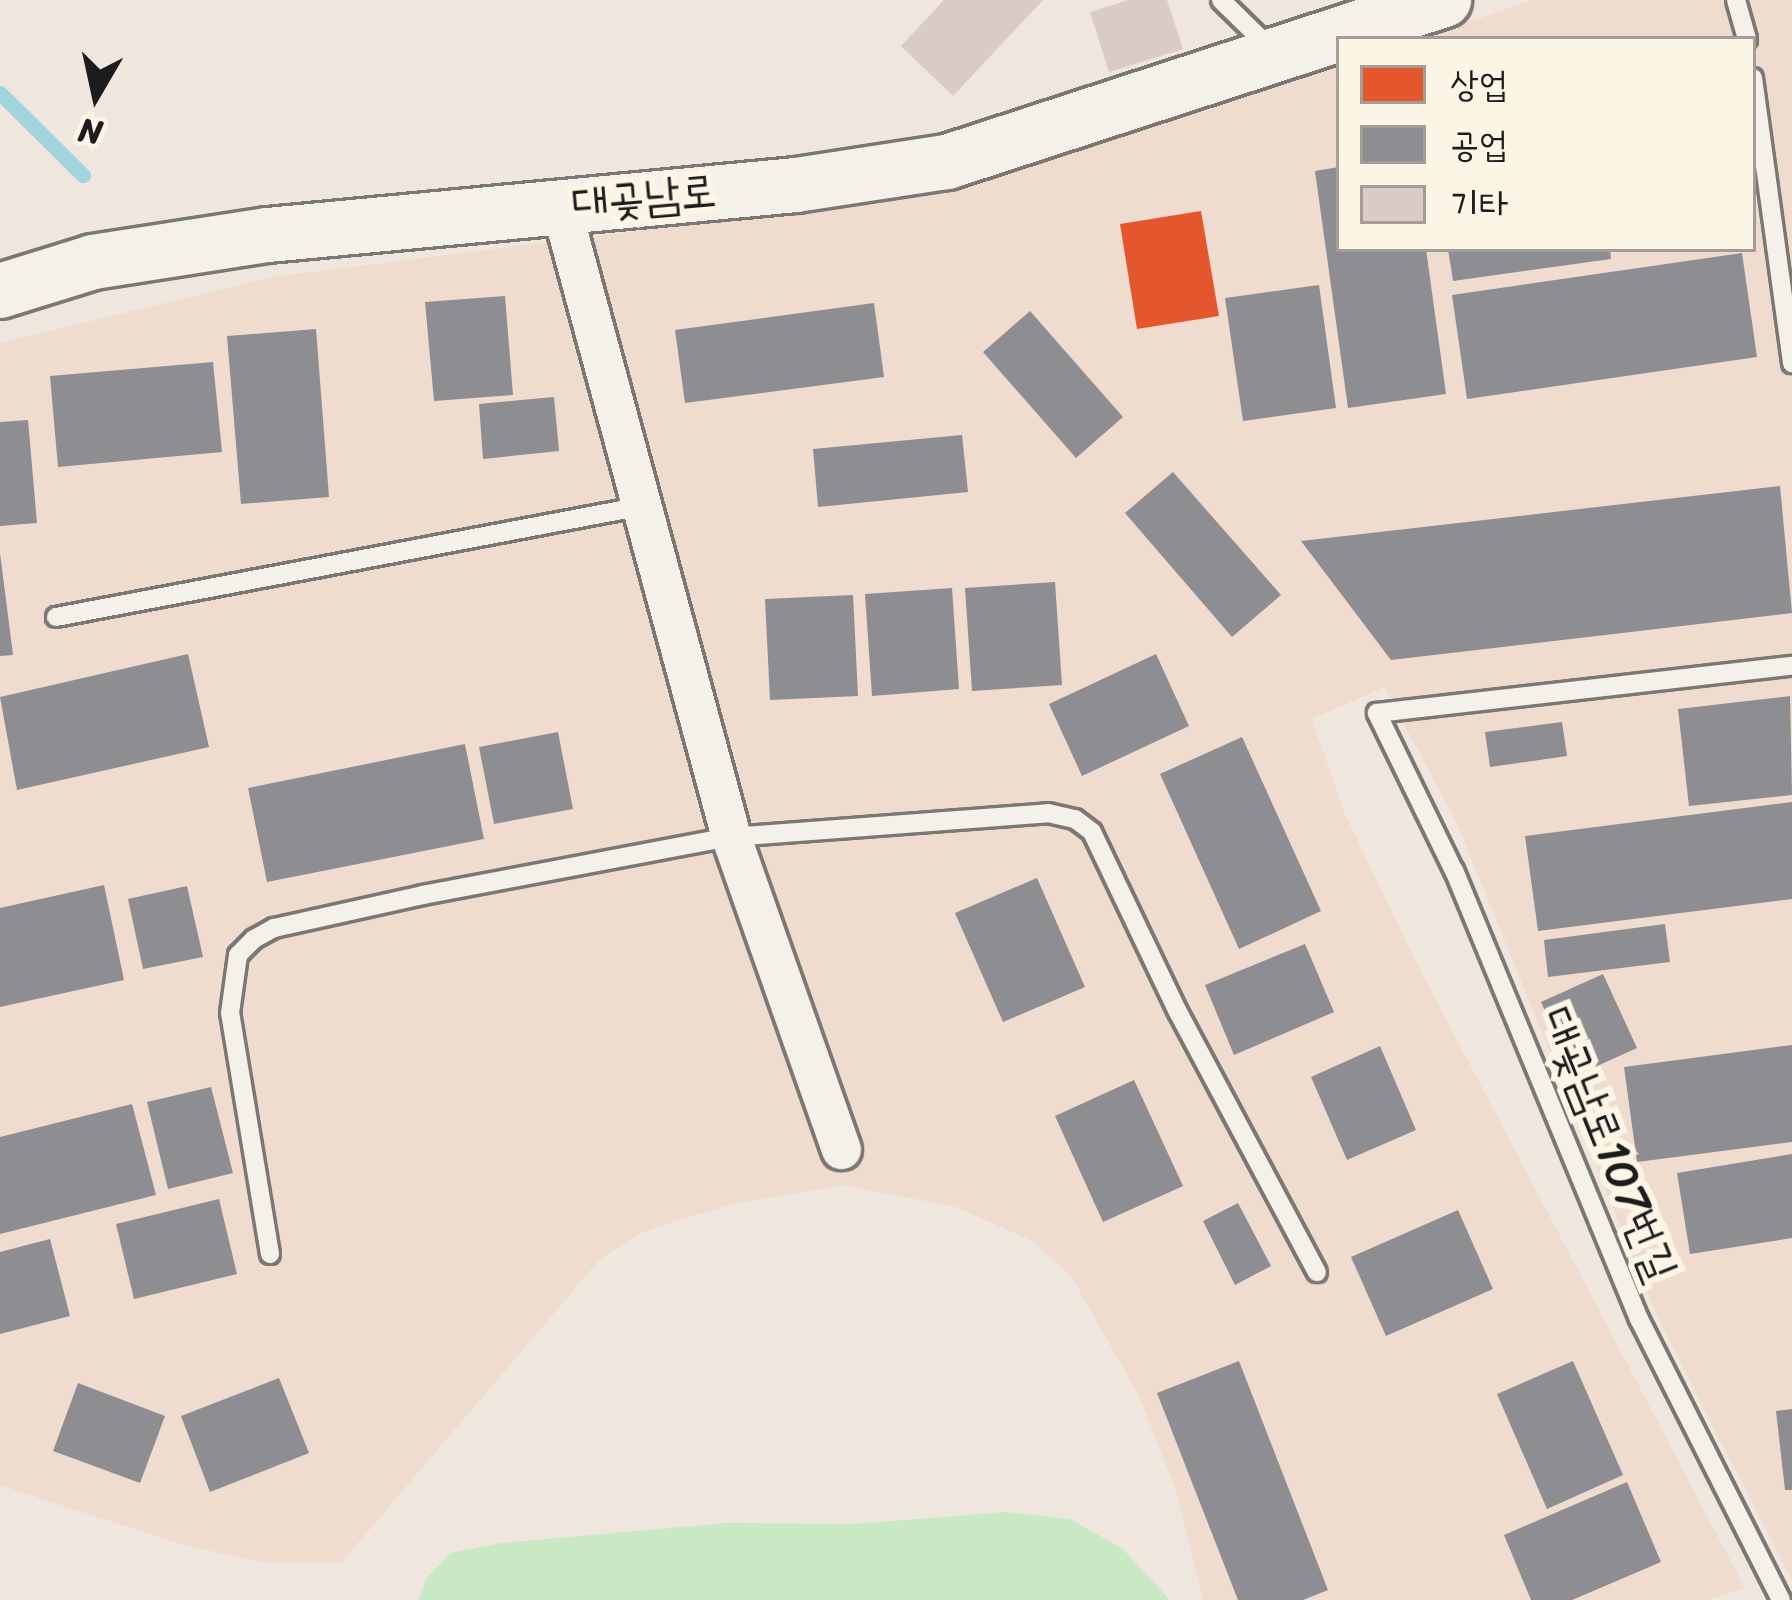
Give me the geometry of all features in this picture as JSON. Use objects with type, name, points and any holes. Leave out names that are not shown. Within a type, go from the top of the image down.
[{"type":"street","name":"대곶남로","points":[[1337,36],[1444,0]]},
{"type":"street","name":"대곶남로","points":[[0,291],[93,262],[182,247],[560,204],[796,185],[947,162],[1336,36]]},
{"type":"street","points":[[560,204],[731,837],[841,1148]]},
{"type":"lane","points":[[1221,0],[1277,56]]},
{"type":"lane","points":[[1736,0],[1746,36]]},
{"type":"lane","points":[[1756,100],[1792,363]]},
{"type":"lane","points":[[56,616],[643,506]]},
{"type":"lane","name":"대곶남로107번길","points":[[1781,1600],[1639,1319],[1454,871],[1377,712],[1792,666]]},
{"type":"lane","points":[[270,1254],[230,1013],[238,955],[254,939],[274,928],[423,895],[731,837],[1048,812],[1076,819],[1092,832],[1178,1012],[1317,1272]]},
{"type":"shaded area","points":[[1532,0],[1792,0],[1792,1581],[1656,1314],[1457,823],[1384,687],[1312,719],[1344,812],[1415,960],[1745,1588],[1708,1600],[1203,1600],[1176,1490],[1139,1396],[1071,1276],[1032,1241],[956,1207],[843,1185],[737,1203],[675,1221],[641,1233],[601,1258],[341,1563],[265,1563],[180,1544],[0,1485],[0,343],[272,277],[876,201],[1053,158],[1336,65],[1336,252],[1756,252],[1756,36],[1429,36]]},
{"type":"green space","points":[[1006,1512],[1070,1519],[1123,1549],[1170,1600],[419,1600],[426,1579],[451,1553],[501,1543],[726,1523],[854,1524]]},
{"type":"building: 상업","points":[[1201,211],[1219,316],[1137,329],[1120,224]]},
{"type":"building: 공업","points":[[1336,168],[1336,252],[1426,252],[1446,394],[1348,408],[1315,171]]},
{"type":"building: 공업","points":[[1448,252],[1610,252],[1611,259],[1453,281]]},
{"type":"building: 공업","points":[[1742,253],[1757,357],[1467,399],[1452,295]]},
{"type":"building: 공업","points":[[1319,285],[1336,408],[1243,421],[1225,298]]},
{"type":"building: 공업","points":[[505,296],[513,395],[434,401],[425,302]]},
{"type":"building: 공업","points":[[874,303],[884,377],[685,403],[675,330]]},
{"type":"building: 공업","points":[[1030,311],[1123,417],[1076,458],[983,352]]},
{"type":"building: 공업","points":[[316,329],[329,497],[241,504],[227,336]]},
{"type":"building: 공업","points":[[213,362],[222,452],[58,467],[50,376]]},
{"type":"building: 공업","points":[[554,397],[559,451],[483,459],[479,404]]},
{"type":"building: 공업","points":[[28,420],[37,523],[0,526],[0,422]]},
{"type":"building: 공업","points":[[962,435],[968,492],[818,507],[813,449]]},
{"type":"building: 공업","points":[[1173,472],[1281,595],[1232,637],[1125,513]]},
{"type":"building: 공업","points":[[1780,486],[1792,613],[1391,660],[1301,541]]},
{"type":"building: 공업","points":[[0,553],[13,655],[0,656]]},
{"type":"building: 공업","points":[[1055,582],[1062,685],[972,691],[965,588]]},
{"type":"building: 공업","points":[[952,588],[959,689],[872,696],[865,594]]},
{"type":"building: 공업","points":[[853,595],[858,696],[770,700],[765,599]]},
{"type":"building: 공업","points":[[188,654],[209,747],[17,790],[0,697]]},
{"type":"building: 공업","points":[[1156,654],[1189,726],[1082,776],[1049,704]]},
{"type":"building: 공업","points":[[1790,696],[1792,795],[1689,806],[1678,709]]},
{"type":"building: 공업","points":[[1562,722],[1567,756],[1490,767],[1485,732]]},
{"type":"building: 공업","points":[[558,732],[573,809],[494,824],[479,747]]},
{"type":"building: 공업","points":[[1242,737],[1321,911],[1239,949],[1160,774]]},
{"type":"building: 공업","points":[[465,744],[484,839],[267,882],[248,788]]},
{"type":"building: 공업","points":[[1792,802],[1792,899],[1538,931],[1525,836]]},
{"type":"building: 공업","points":[[1037,878],[1085,987],[1003,1022],[955,913]]},
{"type":"building: 공업","points":[[104,885],[124,980],[0,1007],[0,908]]},
{"type":"building: 공업","points":[[187,886],[203,957],[143,969],[128,899]]},
{"type":"building: 공업","points":[[1665,924],[1670,962],[1548,977],[1544,940]]},
{"type":"building: 공업","points":[[1305,944],[1334,1012],[1234,1055],[1205,985]]},
{"type":"building: 공업","points":[[1603,974],[1637,1048],[1575,1076],[1541,1002]]},
{"type":"building: 공업","points":[[1792,1045],[1792,1142],[1637,1162],[1624,1067]]},
{"type":"building: 공업","points":[[1380,1046],[1416,1130],[1347,1160],[1311,1077]]},
{"type":"building: 공업","points":[[1134,1080],[1183,1186],[1103,1222],[1055,1116]]},
{"type":"building: 공업","points":[[211,1087],[233,1173],[168,1189],[147,1102]]},
{"type":"building: 공업","points":[[132,1104],[156,1195],[0,1234],[0,1137]]},
{"type":"building: 공업","points":[[1792,1154],[1792,1238],[1690,1254],[1677,1173]]},
{"type":"building: 공업","points":[[219,1199],[237,1274],[134,1299],[116,1224]]},
{"type":"building: 공업","points":[[1238,1203],[1271,1266],[1235,1285],[1203,1221]]},
{"type":"building: 공업","points":[[1458,1210],[1493,1289],[1386,1336],[1351,1257]]},
{"type":"building: 공업","points":[[50,1239],[70,1316],[0,1334],[0,1252]]},
{"type":"building: 공업","points":[[1239,1361],[1328,1590],[1303,1600],[1238,1600],[1157,1393]]},
{"type":"building: 공업","points":[[1573,1361],[1623,1475],[1547,1509],[1497,1394]]},
{"type":"building: 공업","points":[[279,1378],[309,1453],[210,1492],[181,1416]]},
{"type":"building: 공업","points":[[78,1383],[165,1416],[140,1483],[53,1451]]},
{"type":"building: 공업","points":[[1792,1409],[1792,1490],[1785,1490],[1776,1411]]},
{"type":"building: 공업","points":[[1627,1482],[1661,1562],[1572,1600],[1531,1600],[1504,1535]]},
{"type":"building: 기타","points":[[944,0],[1043,0],[953,96],[901,46]]},
{"type":"building: 기타","points":[[1129,0],[1167,0],[1183,49],[1109,72],[1090,12]]},
{"type":"waterway","points":[[0,93],[83,175]]}]
